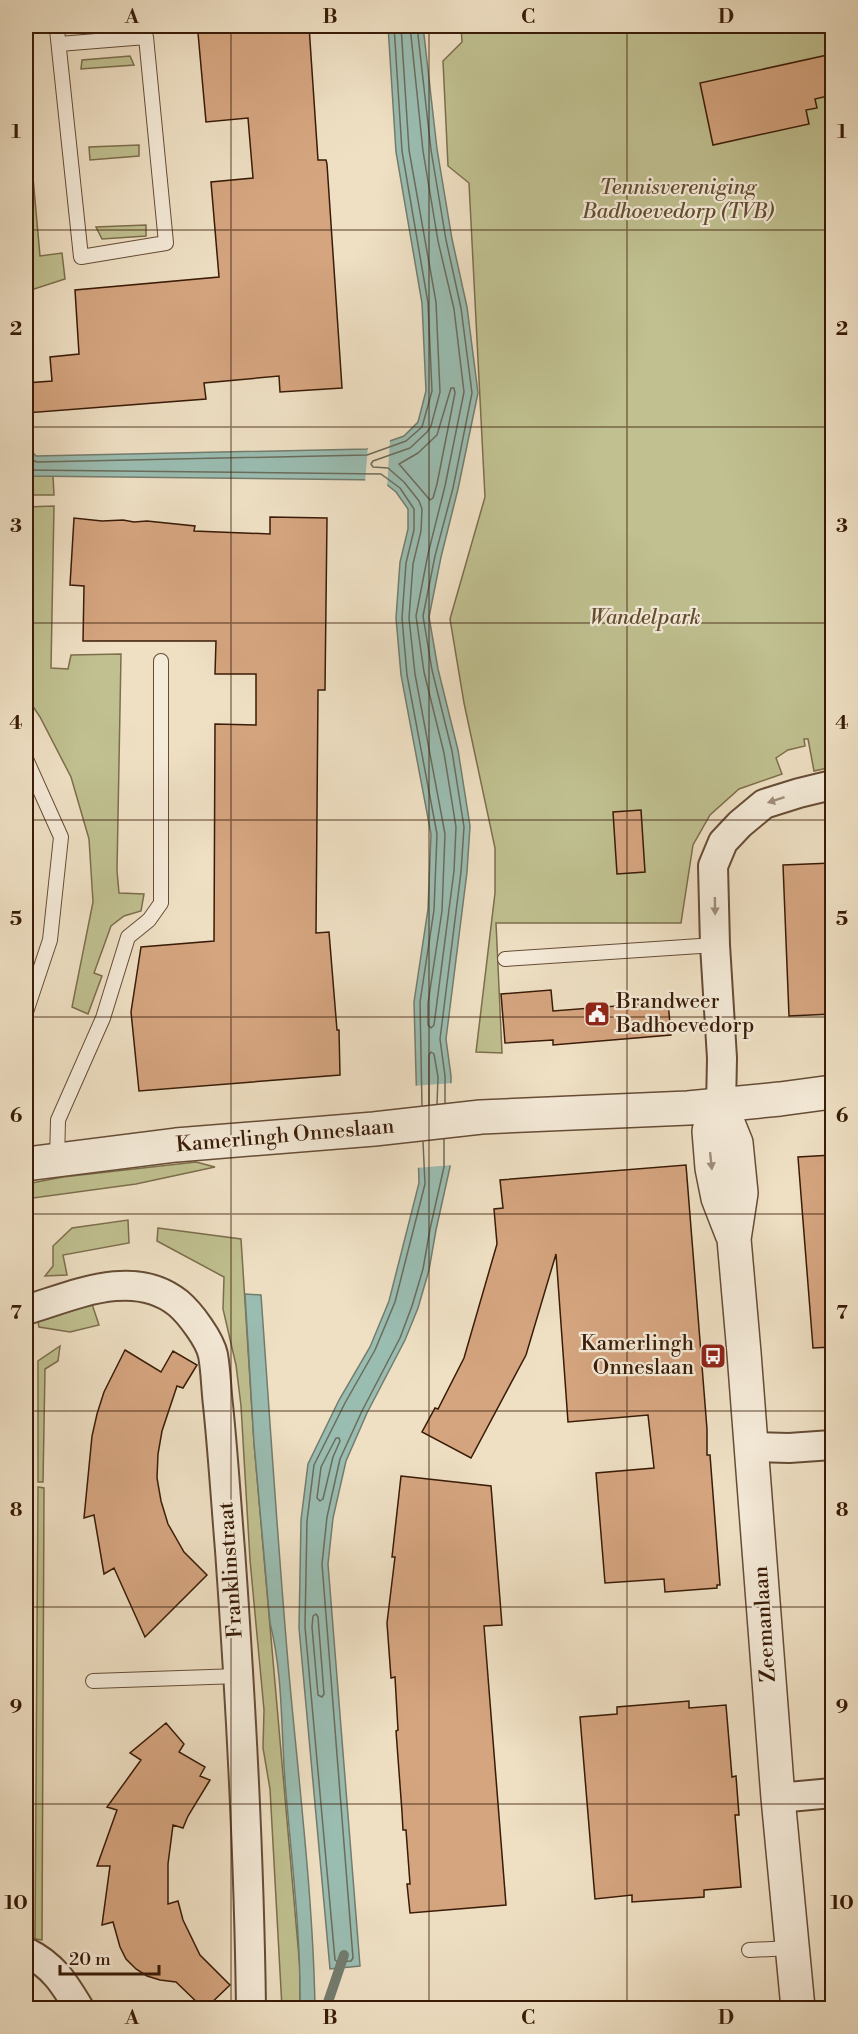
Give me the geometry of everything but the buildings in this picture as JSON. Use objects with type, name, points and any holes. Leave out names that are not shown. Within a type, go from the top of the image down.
[{"type":"street","name":"Zeemanlaan","points":[[798,2008],[778,1798],[734,1239],[718,1198],[712,1168],[709,1131],[721,1106],[714,866],[723,842],[740,824],[765,804],[832,785]]},
{"type":"street","name":"Kamerlingh Onneslaan","points":[[41,1162],[176,1145],[481,1117],[721,1106],[832,1092]]},
{"type":"street","name":"Franklinstraat","points":[[26,1310],[105,1287],[132,1285],[159,1293],[178,1303],[202,1331],[212,1353],[221,1434],[239,1676],[249,1890],[251,2008]]},
{"type":"street","points":[[752,1447],[789,1448],[832,1445]]},
{"type":"street","points":[[778,1798],[832,1793]]},
{"type":"street","points":[[26,1952],[39,1959],[61,1979],[79,2008]]},
{"type":"lane","points":[[57,26],[81,257],[166,243],[146,37],[59,44]]},
{"type":"lane","points":[[41,1162],[104,1018],[128,937],[149,920],[160,903],[161,661]]},
{"type":"lane","points":[[26,759],[61,837],[50,940],[26,1012]]},
{"type":"lane","points":[[505,959],[715,945]]},
{"type":"lane","points":[[93,1681],[239,1676]]},
{"type":"lane","points":[[749,1950],[792,1948]]},
{"type":"green space","name":"Tennisvereniging Badhoevedorp (TVB)","points":[[461,26],[832,26],[832,767],[814,771],[808,739],[804,739],[805,746],[788,750],[776,758],[782,774],[739,789],[710,815],[693,845],[681,923],[496,923],[502,1053],[476,1052],[495,893],[495,848],[464,703],[450,619],[485,497],[469,183],[448,166],[443,61],[462,42]]},
{"type":"green space","points":[[130,56],[134,65],[81,69],[82,60]]},
{"type":"green space","points":[[26,99],[40,256],[62,253],[65,279],[31,290],[26,227]]},
{"type":"green space","points":[[139,145],[139,156],[90,160],[89,147]]},
{"type":"green space","points":[[146,225],[146,236],[102,239],[96,227]]},
{"type":"green space","points":[[26,475],[53,476],[54,495],[26,495]]},
{"type":"green space","points":[[54,506],[51,668],[68,669],[71,655],[121,654],[117,871],[119,893],[144,894],[141,911],[124,916],[111,926],[94,973],[102,976],[88,1014],[72,1007],[93,902],[89,839],[71,777],[40,717],[26,696],[26,507]]},
{"type":"green space","points":[[196,1162],[215,1167],[136,1184],[26,1199],[26,1184],[63,1177]]},
{"type":"green space","points":[[128,1220],[129,1243],[63,1255],[67,1275],[45,1276],[53,1266],[53,1246],[72,1228]]},
{"type":"green space","points":[[158,1228],[241,1239],[254,1443],[300,1969],[300,2008],[282,2008],[270,1789],[263,1748],[264,1710],[250,1560],[241,1406],[236,1365],[223,1309],[224,1277],[157,1241]]},
{"type":"green space","points":[[92,1304],[99,1325],[70,1332],[39,1327],[38,1322]]},
{"type":"green space","points":[[60,1346],[58,1361],[45,1369],[43,1482],[38,1482],[38,1361]]},
{"type":"green space","points":[[38,1487],[44,1488],[42,1940],[35,1939]]},
{"type":"water","points":[[388,26],[423,26],[437,149],[452,239],[467,307],[478,393],[429,617],[438,669],[458,750],[470,826],[467,872],[446,1039],[451,1076],[450,1167],[429,1270],[418,1308],[405,1340],[367,1413],[346,1461],[333,1518],[328,1564],[360,1966],[330,1969],[299,1628],[301,1520],[308,1464],[339,1400],[370,1347],[389,1301],[419,1183],[414,1002],[428,909],[431,834],[401,675],[396,618],[400,562],[408,529],[408,509],[396,492],[381,480],[27,476],[26,445],[36,456],[367,449],[404,436],[418,422],[426,391],[422,303],[396,152]]},
{"type":"water","points":[[245,1294],[261,1295],[285,1627],[309,1883],[315,2008],[300,2008],[297,1923],[279,1682],[270,1623],[254,1443]]},
{"type":"pier","points":[[390,438],[387,489],[380,483],[365,483],[368,445]]},
{"type":"pier","points":[[454,1083],[453,1165],[415,1168],[412,1086]]},
{"type":"waterway","points":[[326,2008],[344,1955]]},
{"type":"place","name":"Brandweer Badhoevedorp","points":[[597,1014]]},
{"type":"place","name":"Kamerlingh Onneslaan","points":[[713,1356]]},
{"type":"park label","name":"Wandelpark","points":[[645,618]]}]
